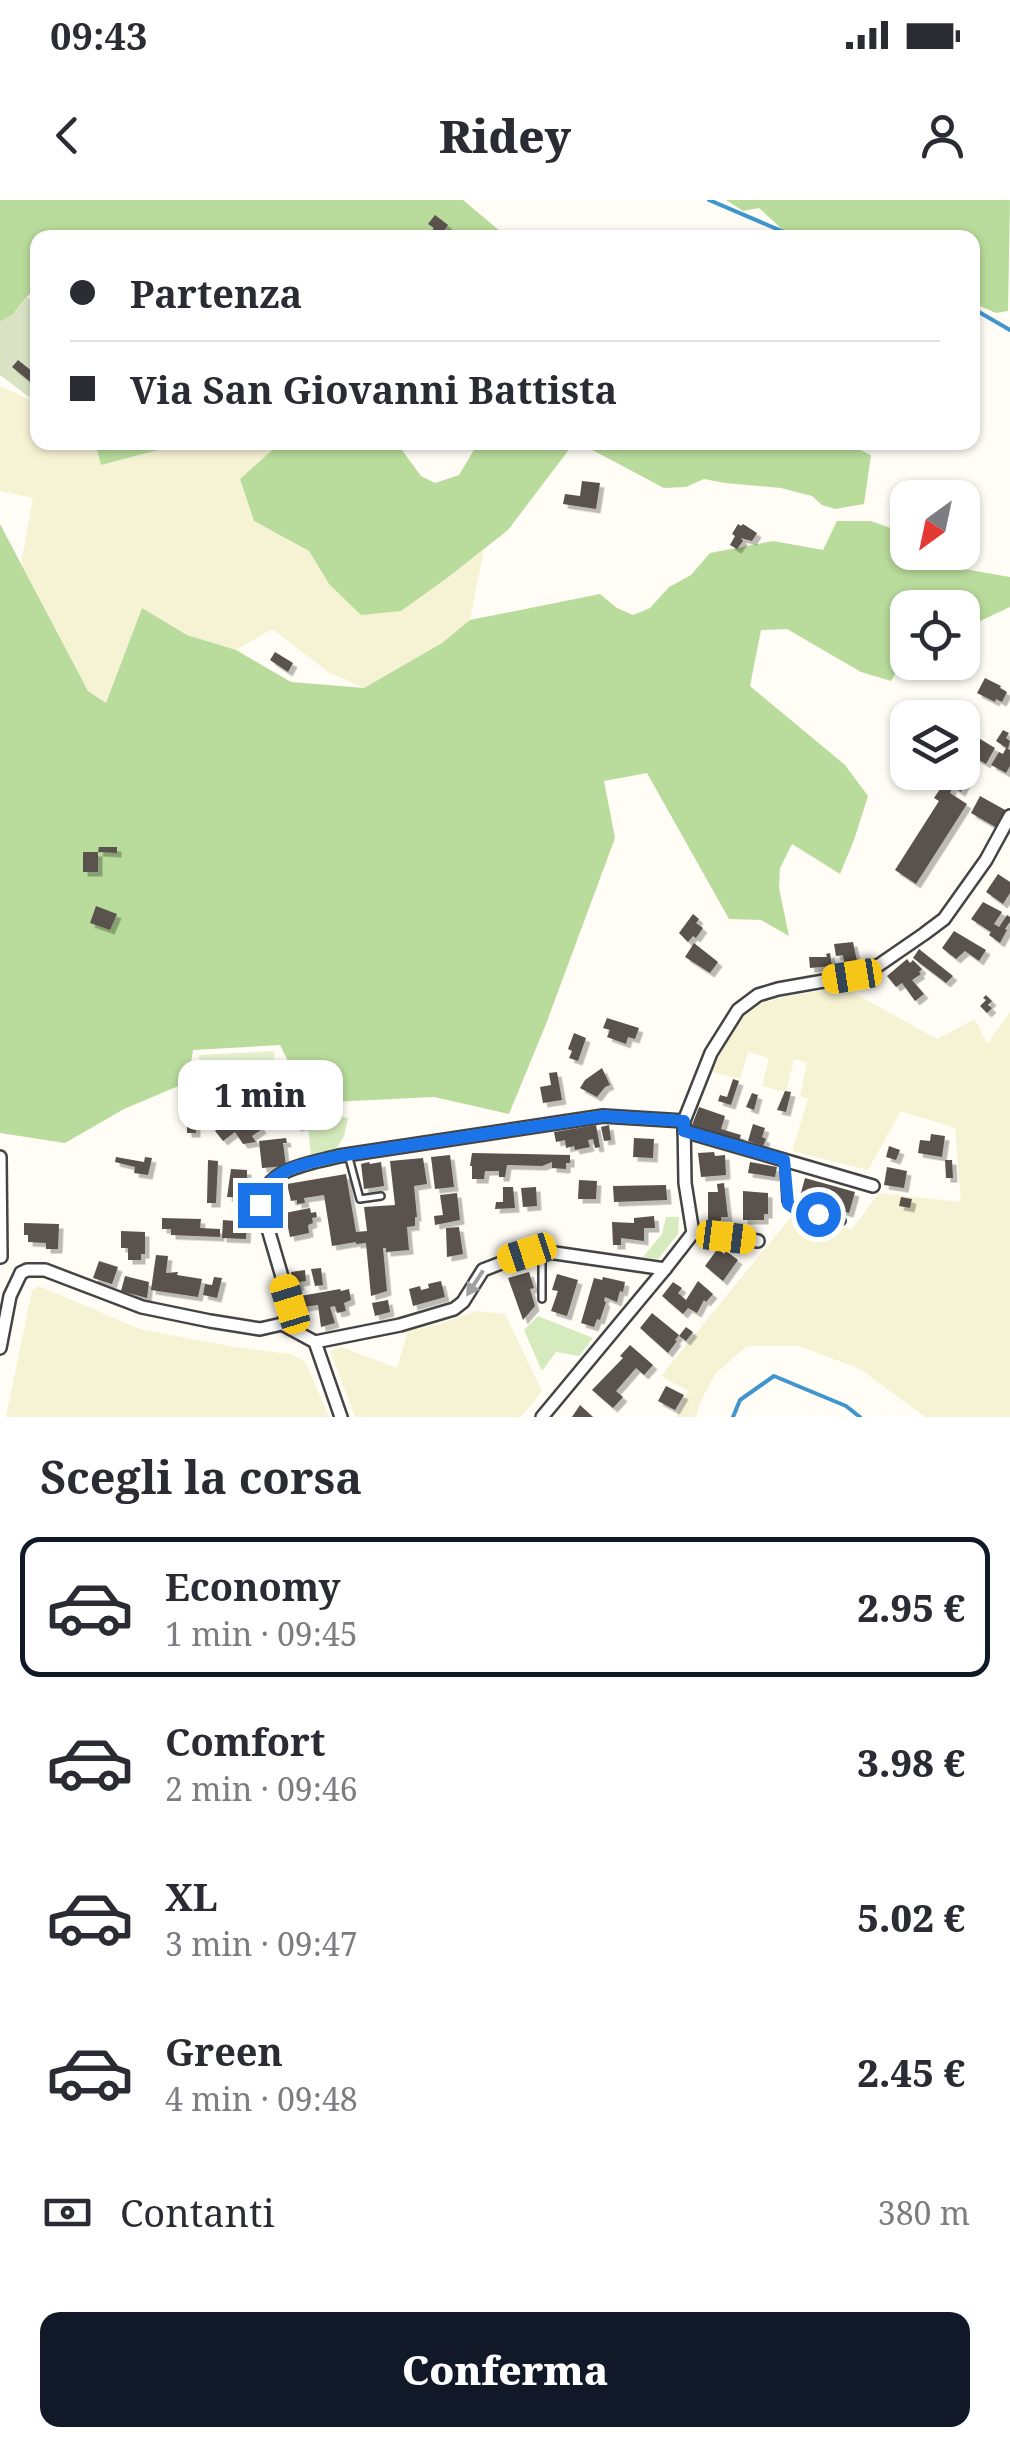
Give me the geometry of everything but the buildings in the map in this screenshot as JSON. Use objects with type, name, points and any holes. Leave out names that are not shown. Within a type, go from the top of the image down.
[{"type":"street","points":[[542,1417],[693,1233],[685,1183],[684,1126],[711,1053],[738,1010],[758,996],[778,989],[852,976],[879,966],[924,934],[944,919],[986,860],[1010,816]]},
{"type":"street","points":[[0,1348],[10,1296],[21,1273],[27,1270],[45,1270],[142,1307],[260,1329],[282,1324],[290,1304],[260,1205],[262,1196],[272,1179],[287,1171],[348,1155],[604,1116],[684,1126],[872,1186]]},
{"type":"street","points":[[0,1156],[1,1257],[21,1273]]},
{"type":"street","points":[[693,1233],[758,1241]]},
{"type":"street","points":[[282,1324],[315,1342],[454,1309],[463,1302],[483,1270],[527,1253],[665,1270]]},
{"type":"street","points":[[315,1342],[341,1417]]},
{"type":"lane","points":[[348,1155],[360,1199],[381,1196]]},
{"type":"lane","points":[[784,1160],[788,1204],[842,1221]]},
{"type":"lane","points":[[542,1252],[542,1300]]},
{"type":"shaded area","points":[[0,386],[30,400],[30,450],[97,450],[102,465],[159,450],[272,450],[240,479],[254,521],[309,551],[329,584],[401,611],[484,549],[470,620],[442,643],[364,688],[328,672],[272,629],[236,650],[187,635],[142,608],[106,703],[88,691],[21,564],[33,498],[0,491]]},
{"type":"shaded area","points":[[843,987],[937,1039],[975,1019],[987,1044],[1010,1012],[1010,1417],[925,1417],[860,1369],[799,1346],[747,1346],[715,1374],[696,1417],[676,1417],[688,1391],[661,1376],[791,1217],[852,1229],[879,1193],[961,1202],[955,1128],[901,1111],[868,1170],[792,1151],[808,1099],[800,1096],[807,1063],[794,1059],[786,1092],[762,1086],[769,1058],[748,1052],[740,1079],[712,1072],[744,1016],[761,1003]]},
{"type":"shaded area","points":[[39,1286],[140,1329],[292,1354],[306,1363],[329,1417],[6,1417],[32,1290]]},
{"type":"shaded area","points":[[476,1311],[505,1314],[542,1391],[521,1417],[355,1417],[330,1351],[341,1347],[397,1368],[408,1331]]},
{"type":"green space","points":[[0,200],[463,200],[499,230],[30,230],[30,293],[12,315],[0,322]]},
{"type":"green space","points":[[726,200],[1010,200],[1008,311],[996,313],[980,306],[980,230],[783,230],[759,208],[743,211]]},
{"type":"green space","points":[[27,298],[30,398],[0,375],[0,322]]},
{"type":"green space","points":[[97,450],[158,450],[101,465]]},
{"type":"green space","points":[[272,450],[402,450],[421,476],[435,483],[459,475],[474,450],[569,450],[508,530],[401,611],[361,615],[329,584],[309,551],[254,521],[240,479]]},
{"type":"green space","points":[[592,450],[860,450],[871,455],[864,504],[835,509],[812,496],[781,488],[704,479],[686,487],[664,488]]},
{"type":"green space","points":[[837,521],[871,521],[890,528],[890,570],[970,570],[1010,577],[1010,607],[980,621],[980,590],[890,590],[891,681],[861,672],[787,629],[761,630],[750,686],[845,765],[868,796],[840,874],[792,844],[780,868],[779,888],[789,936],[761,920],[729,919],[647,773],[604,781],[615,838],[509,1114],[434,1097],[309,1103],[280,1045],[193,1050],[188,1082],[124,1109],[65,1143],[0,1133],[0,524],[88,691],[106,703],[142,608],[187,635],[236,650],[291,682],[364,688],[442,643],[470,620],[600,594],[633,615],[650,608],[669,587],[691,575],[710,553],[773,541],[823,550]]},
{"type":"green space","points":[[274,1051],[276,1095],[201,1099],[199,1055]]},
{"type":"green space","points":[[306,1110],[348,1118],[335,1151],[311,1155]]},
{"type":"green space","points":[[666,1217],[679,1217],[678,1234],[658,1259],[643,1257],[662,1234]]},
{"type":"green space","points":[[538,1316],[593,1338],[579,1356],[556,1352],[542,1371],[524,1330]]},
{"type":"waterway","points":[[709,200],[779,230]]},
{"type":"waterway","points":[[980,313],[1010,330]]},
{"type":"waterway","points":[[733,1417],[740,1400],[774,1376],[846,1406],[860,1417]]},
{"type":"route","points":[[260,1205],[272,1179],[305,1164],[396,1146],[604,1116],[629,1116],[684,1121],[684,1131],[784,1160],[786,1201],[794,1208],[818,1214]]}]
